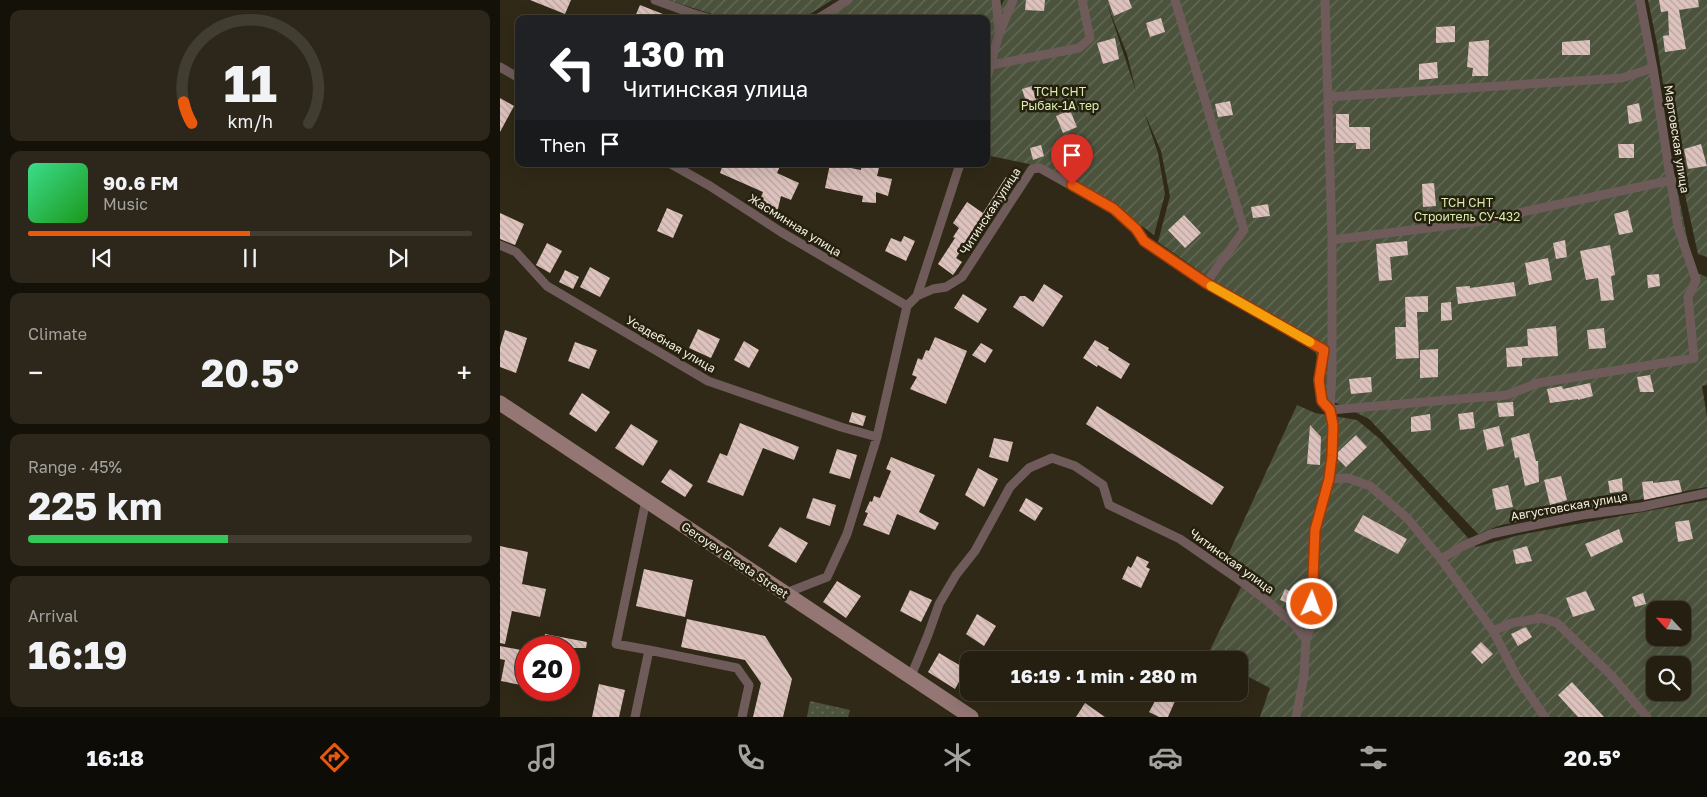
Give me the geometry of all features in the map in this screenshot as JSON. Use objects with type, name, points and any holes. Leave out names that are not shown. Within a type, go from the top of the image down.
[{"type":"street","name":"Geroyev Bresta Street","points":[[500,403],[971,717]]},
{"type":"lane","points":[[655,0],[697,15]]},
{"type":"lane","points":[[824,15],[848,0]]},
{"type":"lane","points":[[996,0],[999,34]]},
{"type":"lane","points":[[990,68],[999,34],[1013,0]]},
{"type":"lane","points":[[991,65],[1079,48],[1090,38],[1082,0]]},
{"type":"lane","points":[[1174,0],[1244,230],[1206,283]]},
{"type":"lane","points":[[1325,0],[1332,240],[1332,371],[1330,410],[1507,395],[1538,383],[1694,358],[1688,297],[1696,280],[1707,283]]},
{"type":"lane","name":"Мартовская улица","points":[[1640,0],[1672,180],[1678,227],[1696,280]]},
{"type":"lane","points":[[500,67],[515,76]]},
{"type":"lane","points":[[1328,97],[1622,78],[1653,68]]},
{"type":"lane","name":"Жасминная улица","points":[[676,167],[710,186],[781,232],[907,306]]},
{"type":"lane","points":[[786,594],[827,577],[847,534],[877,437],[907,306],[916,296],[959,167]]},
{"type":"lane","name":"Читинская улица","points":[[916,296],[933,289],[946,287],[962,277],[1032,170],[1040,168],[1114,209],[1136,229],[1144,241],[1206,283],[1324,350],[1319,380],[1322,401],[1330,410],[1333,425],[1329,479],[1315,530],[1312,623],[1306,640]]},
{"type":"lane","points":[[1332,240],[1476,222],[1672,180]]},
{"type":"lane","name":"Усадебная улица","points":[[500,245],[516,252],[547,286],[708,381],[841,427],[877,437]]},
{"type":"lane","name":"Читинская улица","points":[[911,676],[939,604],[956,575],[975,551],[1010,487],[1029,468],[1052,458],[1075,466],[1103,485],[1109,505],[1180,539],[1235,577],[1266,600],[1295,626],[1306,640]]},
{"type":"lane","points":[[1329,479],[1348,478],[1370,486],[1407,518],[1441,559],[1493,630],[1517,677],[1545,717]]},
{"type":"lane","name":"Августовская улица","points":[[1441,559],[1462,546],[1491,534],[1582,515],[1707,493]]},
{"type":"lane","points":[[646,500],[616,644],[737,668],[750,685],[742,717]]},
{"type":"lane","points":[[1493,630],[1512,623],[1540,618],[1557,623],[1611,675],[1647,717]]},
{"type":"lane","points":[[1296,717],[1304,676],[1306,640]]},
{"type":"lane","points":[[635,717],[649,650]]},
{"type":"green space","points":[[667,0],[832,0],[808,15],[716,15]]},
{"type":"green space","name":"ТСН СНТ Строитель СУ-432","points":[[842,0],[999,0],[1001,6],[1004,0],[1639,0],[1694,272],[1707,277],[1707,385],[1702,386],[1707,417],[1707,487],[1501,525],[1478,534],[1369,419],[1326,398],[1316,353],[1158,242],[1170,196],[1161,151],[1144,112],[1158,153],[1165,194],[1154,235],[1139,224],[1029,164],[990,156],[990,15],[817,15]],"holes":[[[1107,4],[1127,54],[1136,91]]]},
{"type":"green space","points":[[1648,0],[1707,0],[1707,257],[1698,254],[1669,122]]},
{"type":"green space","points":[[1297,405],[1315,413],[1357,420],[1380,439],[1476,547],[1519,535],[1707,500],[1707,717],[1260,717],[1270,688],[1248,677],[1248,651],[1209,651],[1249,571],[1227,557]]},
{"type":"green space","points":[[810,701],[850,710],[848,717],[807,717]]},
{"type":"building","points":[[530,0],[571,0],[565,14]]},
{"type":"building","points":[[1026,0],[1045,0],[1044,11],[1025,10]]},
{"type":"building","points":[[1108,0],[1129,0],[1132,8],[1114,16]]},
{"type":"building","points":[[1659,0],[1698,0],[1699,7],[1679,10],[1686,49],[1665,52],[1663,36],[1669,35],[1668,11],[1661,12]]},
{"type":"building","points":[[640,5],[665,15],[636,15]]},
{"type":"building","points":[[1161,18],[1165,32],[1150,37],[1146,23]]},
{"type":"building","points":[[1455,26],[1455,42],[1436,43],[1436,27]]},
{"type":"building","points":[[1115,38],[1119,59],[1103,64],[1097,43]]},
{"type":"building","points":[[1489,40],[1488,76],[1472,76],[1473,68],[1467,67],[1469,42]]},
{"type":"building","points":[[1590,40],[1590,55],[1562,55],[1562,42]]},
{"type":"building","points":[[1437,62],[1438,78],[1419,80],[1419,64]]},
{"type":"building","points":[[1032,86],[1036,100],[1026,102],[1022,89]]},
{"type":"building","points":[[500,98],[514,106],[500,132]]},
{"type":"building","points":[[1230,101],[1233,115],[1218,117],[1215,104]]},
{"type":"building","points":[[1639,103],[1642,121],[1629,124],[1627,106]]},
{"type":"building","points":[[1070,110],[1077,127],[1063,133],[1056,116]]},
{"type":"building","points":[[1336,114],[1349,114],[1349,127],[1370,127],[1370,149],[1356,149],[1356,143],[1336,143]]},
{"type":"building","points":[[1618,144],[1634,144],[1634,158],[1619,158]]},
{"type":"building","points":[[1701,144],[1707,166],[1688,169],[1684,149]]},
{"type":"building","points":[[1041,145],[1044,156],[1033,160],[1030,148]]},
{"type":"building","points":[[722,167],[780,167],[777,173],[799,183],[791,200],[781,196],[777,213],[757,207],[763,192],[720,173]]},
{"type":"building","points":[[829,167],[846,167],[861,170],[862,167],[879,167],[877,176],[892,179],[888,196],[876,192],[876,203],[862,202],[863,196],[825,188]]},
{"type":"building","points":[[1006,177],[1015,183],[978,240],[971,235],[956,258],[962,262],[953,275],[938,264],[955,238],[953,237],[959,228],[953,223],[967,202],[983,213]]},
{"type":"building","points":[[1434,183],[1436,206],[1423,207],[1422,184]]},
{"type":"building","points":[[1268,204],[1270,216],[1253,218],[1251,207]]},
{"type":"building","points":[[667,208],[683,215],[673,238],[657,231]]},
{"type":"building","points":[[1628,210],[1633,232],[1619,235],[1614,214]]},
{"type":"building","points":[[500,213],[524,224],[515,245],[500,239]]},
{"type":"building","points":[[1184,215],[1201,233],[1185,248],[1168,230]]},
{"type":"building","points":[[904,236],[915,241],[906,261],[885,251],[891,238],[901,242]]},
{"type":"building","points":[[1565,240],[1567,257],[1556,259],[1553,243]]},
{"type":"building","points":[[1407,241],[1408,255],[1390,257],[1392,280],[1379,281],[1376,244]]},
{"type":"building","points":[[547,243],[562,251],[550,273],[536,265]]},
{"type":"building","points":[[1610,245],[1615,275],[1611,276],[1614,300],[1601,301],[1598,278],[1586,280],[1580,251]]},
{"type":"building","points":[[1548,258],[1552,280],[1529,285],[1525,263]]},
{"type":"building","points":[[590,267],[610,278],[600,297],[580,287]]},
{"type":"building","points":[[565,270],[579,277],[573,289],[559,282]]},
{"type":"building","points":[[1659,274],[1660,286],[1648,288],[1647,275]]},
{"type":"building","points":[[1514,282],[1516,296],[1458,304],[1456,287],[1470,286],[1470,288]]},
{"type":"building","points":[[1044,284],[1063,296],[1043,327],[1013,307],[1020,296],[1025,296],[1033,302]]},
{"type":"building","points":[[963,294],[987,309],[978,323],[954,308]]},
{"type":"building","points":[[1428,296],[1428,312],[1417,312],[1419,358],[1396,359],[1395,327],[1406,327],[1405,297]]},
{"type":"building","points":[[1451,302],[1452,320],[1441,321],[1441,303]]},
{"type":"building","points":[[1556,326],[1558,356],[1522,358],[1522,366],[1507,367],[1506,348],[1528,346],[1527,329]]},
{"type":"building","points":[[1604,328],[1606,348],[1589,349],[1587,330]]},
{"type":"building","points":[[698,329],[720,339],[711,358],[689,348]]},
{"type":"building","points":[[505,330],[527,338],[516,373],[500,367],[500,347]]},
{"type":"building","points":[[935,337],[967,351],[946,404],[910,389],[917,377],[912,375],[918,358],[922,360],[926,350],[929,351]]},
{"type":"building","points":[[1095,340],[1130,364],[1121,379],[1083,358]]},
{"type":"building","points":[[744,341],[759,350],[749,368],[734,360]]},
{"type":"building","points":[[575,342],[597,350],[589,369],[568,361]]},
{"type":"building","points":[[981,343],[993,350],[985,363],[972,355]]},
{"type":"building","points":[[1438,349],[1438,377],[1420,378],[1420,350]]},
{"type":"building","points":[[1650,375],[1654,392],[1640,392],[1637,377]]},
{"type":"building","points":[[1371,377],[1372,392],[1351,394],[1349,379]]},
{"type":"building","points":[[1590,383],[1593,396],[1578,400],[1550,403],[1547,389],[1562,386],[1563,389]]},
{"type":"building","points":[[582,393],[610,412],[596,432],[569,414]]},
{"type":"building","points":[[1513,402],[1514,416],[1499,417],[1497,403]]},
{"type":"building","points":[[1097,406],[1224,487],[1212,505],[1086,424]]},
{"type":"building","points":[[852,412],[866,416],[863,426],[849,422]]},
{"type":"building","points":[[1473,412],[1475,428],[1460,430],[1458,414]]},
{"type":"building","points":[[1430,414],[1431,430],[1411,432],[1411,417]]},
{"type":"building","points":[[740,423],[799,447],[794,460],[763,448],[743,496],[707,482],[720,453],[727,456]]},
{"type":"building","points":[[631,424],[658,441],[643,466],[615,448]]},
{"type":"building","points":[[1310,425],[1321,437],[1320,465],[1307,464]]},
{"type":"building","points":[[1499,426],[1504,446],[1487,450],[1483,430]]},
{"type":"building","points":[[1529,433],[1536,461],[1538,461],[1539,482],[1525,486],[1519,457],[1515,458],[1511,438]]},
{"type":"building","points":[[1356,435],[1367,447],[1346,467],[1337,458],[1338,452]]},
{"type":"building","points":[[994,438],[1013,442],[1008,462],[989,457]]},
{"type":"building","points":[[837,449],[857,455],[850,479],[829,473]]},
{"type":"building","points":[[891,457],[935,475],[919,512],[939,523],[935,530],[897,514],[889,535],[863,525],[868,513],[865,512],[870,501],[872,502],[874,496],[880,498],[891,471],[886,469]]},
{"type":"building","points":[[978,468],[998,479],[984,507],[965,495]]},
{"type":"building","points":[[670,469],[693,485],[685,497],[661,482]]},
{"type":"building","points":[[1561,476],[1567,500],[1550,505],[1544,480]]},
{"type":"building","points":[[1622,478],[1623,491],[1610,493],[1608,481]]},
{"type":"building","points":[[1679,480],[1682,492],[1644,500],[1642,482],[1653,481],[1653,483]]},
{"type":"building","points":[[1508,485],[1513,507],[1496,510],[1492,489]]},
{"type":"building","points":[[813,498],[836,505],[830,526],[806,518]]},
{"type":"building","points":[[1026,498],[1043,508],[1035,521],[1019,511]]},
{"type":"building","points":[[1363,515],[1407,539],[1398,554],[1354,531]]},
{"type":"building","points":[[1689,520],[1693,539],[1678,542],[1675,522]]},
{"type":"building","points":[[780,527],[808,543],[796,563],[768,546]]},
{"type":"building","points":[[1619,529],[1623,542],[1591,557],[1585,544]]},
{"type":"building","points":[[500,546],[528,552],[522,584],[546,589],[540,617],[512,611],[505,644],[500,643]]},
{"type":"building","points":[[1527,546],[1532,561],[1516,564],[1513,550]]},
{"type":"building","points":[[1137,556],[1149,562],[1146,567],[1150,569],[1141,588],[1122,579],[1128,566],[1131,568]]},
{"type":"building","points":[[644,569],[693,580],[685,617],[636,606]]},
{"type":"building","points":[[837,581],[861,596],[846,618],[823,602]]},
{"type":"building","points":[[1285,589],[1299,595],[1294,606],[1280,600]]},
{"type":"building","points":[[910,590],[932,600],[921,622],[900,611]]},
{"type":"building","points":[[1586,591],[1595,610],[1573,617],[1566,598]]},
{"type":"building","points":[[1643,593],[1646,604],[1635,607],[1632,597]]},
{"type":"building","points":[[977,614],[996,626],[984,646],[966,634]]},
{"type":"building","points":[[687,619],[765,636],[792,679],[783,717],[753,717],[761,683],[745,660],[681,647]]},
{"type":"building","points":[[1526,627],[1532,637],[1518,646],[1511,634]]},
{"type":"building","points":[[580,641],[587,642],[586,648],[580,648]]},
{"type":"building","points":[[1481,642],[1493,654],[1482,664],[1471,652]]},
{"type":"building","points":[[500,646],[515,649],[515,684],[501,681],[505,660],[500,659]]},
{"type":"building","points":[[939,653],[960,665],[960,680],[955,689],[928,672]]},
{"type":"building","points":[[1572,682],[1604,717],[1578,717],[1558,695]]},
{"type":"building","points":[[599,684],[625,690],[619,717],[592,717]]},
{"type":"building","points":[[1155,701],[1175,701],[1168,717],[1159,717],[1149,712]]},
{"type":"building","points":[[1085,703],[1105,717],[1076,717]]},
{"type":"slow traffic","points":[[1211,286],[1310,342]]},
{"type":"route","points":[[1072,185],[1114,209],[1136,229],[1144,241],[1206,283],[1324,350],[1319,380],[1322,401],[1330,410],[1333,425],[1332,456],[1329,479],[1315,530],[1312,604]]},
{"type":"park label","name":"ТСН СНТ Рыбак-1А тер","points":[[1060,98]]}]
